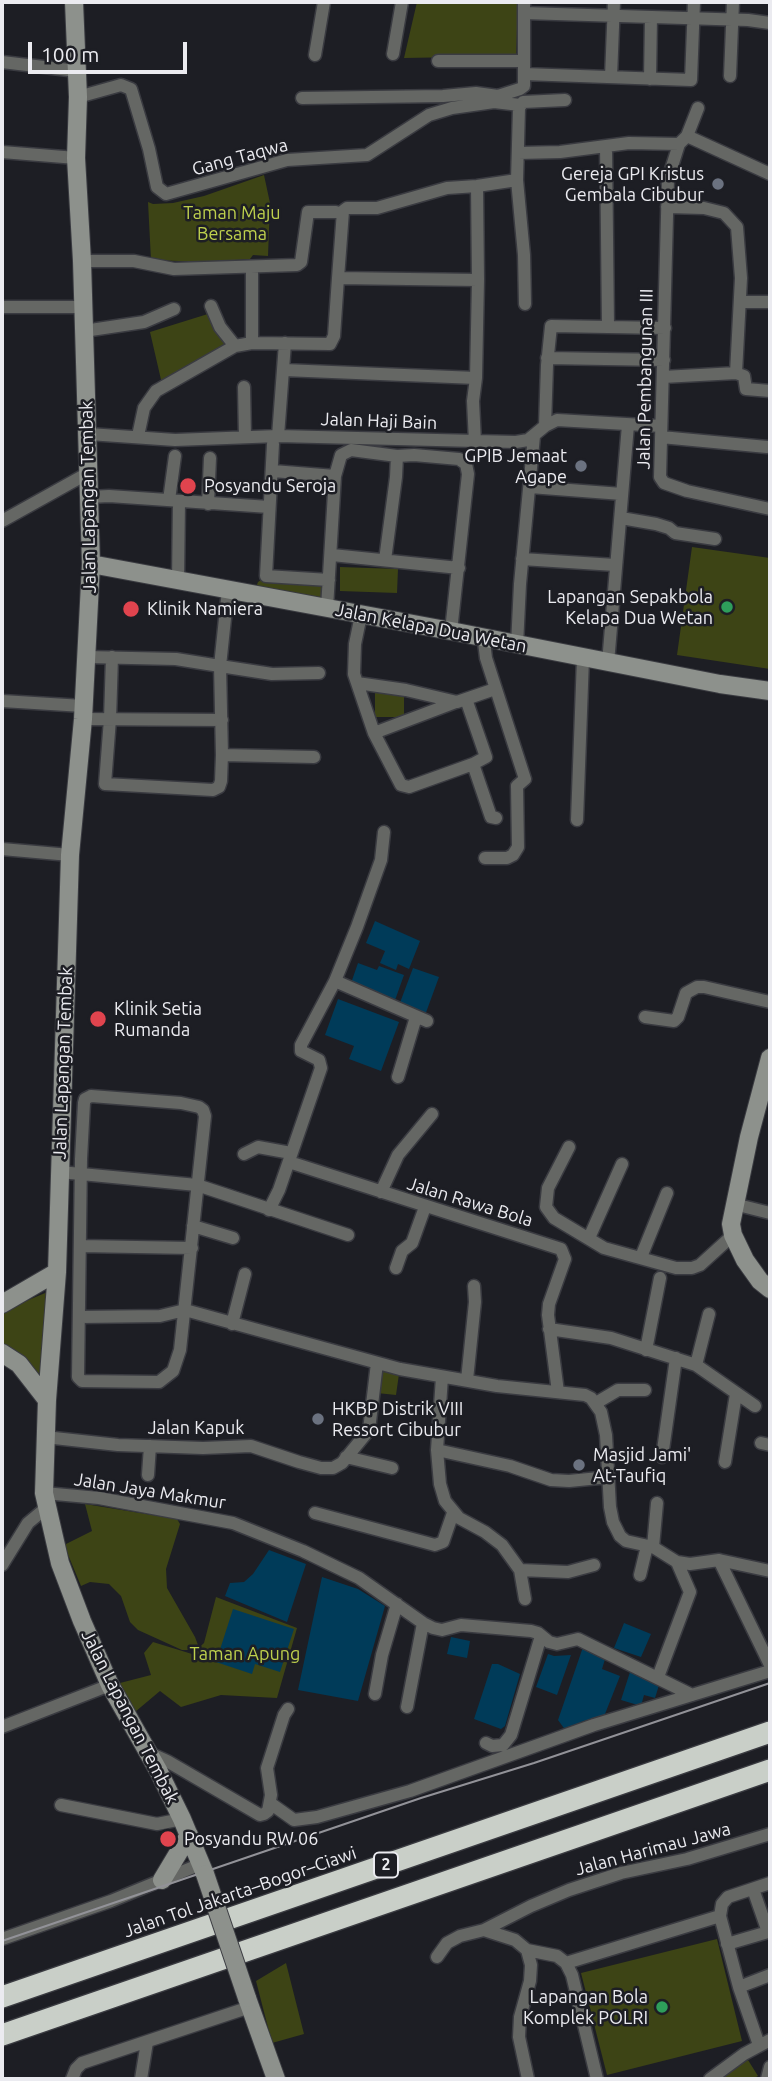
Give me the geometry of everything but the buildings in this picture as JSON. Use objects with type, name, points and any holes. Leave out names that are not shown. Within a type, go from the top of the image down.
[{"type":"highway","name":"Jalan Tol Jakarta–Bogor–Ciawi","points":[[2,1997],[770,1732]]},
{"type":"highway","name":"2","points":[[2,2035],[770,1770]]},
{"type":"street","name":"Jalan Lapangan Tembak","points":[[74,2],[78,97],[76,158],[89,434],[91,564],[87,657],[71,855],[57,1272],[45,1437],[45,1501],[66,1583],[110,1685],[186,1827],[275,2079]]},
{"type":"street","points":[[315,55],[324,2]]},
{"type":"street","points":[[393,54],[402,2]]},
{"type":"street","points":[[611,77],[614,2]]},
{"type":"street","points":[[650,79],[654,2]]},
{"type":"street","points":[[302,97],[443,96],[476,93],[498,96],[524,80],[611,77],[691,80],[694,2]]},
{"type":"street","points":[[730,76],[733,2]]},
{"type":"street","points":[[524,80],[524,8],[573,8],[613,16],[732,19],[770,23]]},
{"type":"street","points":[[438,61],[524,61]]},
{"type":"street","points":[[2,62],[77,71]]},
{"type":"street","name":"Gang Taqwa","points":[[78,97],[121,86],[131,89],[157,187],[166,194],[287,160],[367,155],[429,115],[452,108],[494,102],[520,105]]},
{"type":"street","points":[[524,304],[524,255],[517,180],[520,105],[523,102],[565,100]]},
{"type":"street","name":"Jalan Pembangunan III","points":[[698,108],[668,179],[662,481],[695,494],[770,509]]},
{"type":"street","points":[[518,153],[560,152],[683,140],[770,174]]},
{"type":"street","points":[[606,146],[608,327]]},
{"type":"street","points":[[2,152],[76,158]]},
{"type":"street","points":[[82,261],[134,261],[174,269],[297,265],[301,260],[308,212],[377,208],[447,188],[517,180]]},
{"type":"street","points":[[475,442],[473,401],[478,281],[477,186]]},
{"type":"street","points":[[667,207],[724,213],[733,222],[738,233],[740,302],[736,373]]},
{"type":"street","points":[[138,436],[144,408],[156,391],[235,346],[251,343],[330,344],[334,336],[341,210]]},
{"type":"street","points":[[251,343],[252,267]]},
{"type":"street","points":[[338,278],[478,281]]},
{"type":"street","points":[[740,302],[770,302]]},
{"type":"street","points":[[211,306],[220,327],[235,346]]},
{"type":"street","points":[[2,307],[83,307]]},
{"type":"street","points":[[84,331],[144,322],[174,309]]},
{"type":"street","points":[[545,426],[547,358],[552,325],[665,328]]},
{"type":"street","points":[[285,343],[269,507],[266,576],[329,580]]},
{"type":"street","points":[[547,358],[664,360]]},
{"type":"street","points":[[284,370],[476,378]]},
{"type":"street","points":[[663,377],[736,373],[744,376],[746,388],[770,391]]},
{"type":"street","points":[[244,387],[245,437]]},
{"type":"street","points":[[517,645],[534,436],[545,426],[557,420],[628,425],[767,447]]},
{"type":"street","points":[[608,663],[628,425]]},
{"type":"street","name":"Jalan Haji Bain","points":[[89,434],[175,440],[245,437],[275,440],[475,442],[516,442],[534,436]]},
{"type":"street","points":[[327,608],[335,476],[339,458],[347,451],[459,459],[466,464],[468,474],[451,631]]},
{"type":"street","points":[[175,456],[178,580]]},
{"type":"street","points":[[385,560],[397,456]]},
{"type":"street","points":[[208,505],[210,458]]},
{"type":"street","points":[[273,471],[335,476]]},
{"type":"street","points":[[2,521],[90,472]]},
{"type":"street","points":[[530,487],[622,494]]},
{"type":"street","points":[[90,497],[269,507]]},
{"type":"street","points":[[621,518],[656,524],[675,533],[715,539]]},
{"type":"street","points":[[331,555],[459,568]]},
{"type":"street","points":[[522,559],[615,565]]},
{"type":"street","name":"Jalan Kelapa Dua Wetan","points":[[91,564],[608,663],[770,691]]},
{"type":"street","points":[[112,657],[105,784],[213,790],[219,787],[222,781],[220,666],[228,590]]},
{"type":"street","points":[[361,615],[353,664],[357,683],[374,733],[399,783],[409,786],[484,759],[486,754],[461,700]]},
{"type":"street","points":[[485,858],[507,858],[513,855],[518,847],[516,786],[526,779],[486,658],[484,642],[487,638]]},
{"type":"street","points":[[87,657],[195,660],[271,674],[319,673]]},
{"type":"street","points":[[577,820],[583,658]]},
{"type":"street","points":[[357,683],[461,700]]},
{"type":"street","points":[[374,733],[495,689]]},
{"type":"street","points":[[2,701],[83,712],[110,719],[222,720]]},
{"type":"street","points":[[222,755],[314,757]]},
{"type":"street","points":[[473,764],[491,817],[496,818]]},
{"type":"street","points":[[270,1210],[321,1068],[319,1060],[301,1051],[301,1045],[335,981],[381,860],[384,832]]},
{"type":"street","points":[[2,849],[71,855]]},
{"type":"street","points":[[335,981],[421,1019],[398,1077]]},
{"type":"street","points":[[645,1017],[674,1021],[678,1017],[686,993],[697,987],[770,1002]]},
{"type":"street","points":[[770,1058],[731,1224],[733,1236],[745,1260],[760,1281],[770,1289]]},
{"type":"street","points":[[88,1097],[181,1103],[203,1110],[205,1116],[197,1185],[185,1310],[177,1362],[169,1376],[159,1382],[150,1383],[80,1380],[81,1172],[84,1103],[88,1097]]},
{"type":"street","points":[[381,1192],[398,1155],[432,1114]]},
{"type":"street","name":"Jalan Rawa Bola","points":[[244,1154],[258,1147],[425,1207],[561,1249],[565,1259],[549,1304],[549,1329],[558,1392]]},
{"type":"street","points":[[569,1147],[548,1188],[547,1207],[554,1218],[610,1251],[676,1268],[692,1268],[700,1265],[733,1236]]},
{"type":"street","points":[[589,1238],[622,1164]]},
{"type":"street","points":[[60,1172],[197,1185],[348,1235]]},
{"type":"street","points":[[641,1257],[667,1193]]},
{"type":"street","points":[[734,1204],[770,1213]]},
{"type":"street","points":[[396,1268],[401,1252],[412,1243],[425,1207]]},
{"type":"street","points":[[193,1226],[233,1238]]},
{"type":"street","points":[[79,1247],[192,1248]]},
{"type":"street","points":[[2,1304],[57,1272]]},
{"type":"street","points":[[232,1324],[244,1274]]},
{"type":"street","points":[[646,1350],[660,1278]]},
{"type":"street","points":[[467,1380],[475,1302],[474,1286]]},
{"type":"street","points":[[80,1317],[160,1316],[185,1310],[377,1363],[442,1377],[496,1386],[585,1395],[596,1403],[606,1435],[610,1507],[616,1531],[626,1541],[650,1547],[677,1562],[690,1564],[719,1560],[770,1572]]},
{"type":"street","points":[[696,1365],[709,1314]]},
{"type":"street","points":[[549,1329],[593,1334],[696,1365],[755,1406]]},
{"type":"street","points":[[2,1353],[19,1364],[47,1400]]},
{"type":"street","points":[[662,1457],[676,1358]]},
{"type":"street","points":[[344,1460],[369,1430],[377,1363]]},
{"type":"street","points":[[442,1377],[437,1450],[440,1484],[445,1501],[453,1513],[493,1538],[520,1570],[525,1599]]},
{"type":"street","points":[[596,1403],[616,1390],[645,1390]]},
{"type":"street","points":[[725,1462],[736,1394]]},
{"type":"street","name":"Jalan Kapuk","points":[[45,1437],[150,1446],[251,1446],[321,1468],[333,1468],[344,1460],[392,1468]]},
{"type":"street","points":[[148,1475],[150,1446]]},
{"type":"street","points":[[437,1450],[510,1466],[551,1480],[609,1478]]},
{"type":"street","name":"Jalan Jaya Makmur","points":[[45,1501],[99,1498],[220,1519],[359,1578],[422,1623]]},
{"type":"street","points":[[2,1565],[45,1501]]},
{"type":"street","points":[[640,1575],[650,1547],[657,1503]]},
{"type":"street","points":[[315,1513],[435,1545],[443,1542],[453,1513]]},
{"type":"street","points":[[270,1803],[294,1820],[317,1817],[410,1791],[582,1729],[770,1668],[719,1560]]},
{"type":"street","points":[[658,1677],[690,1592],[677,1562]]},
{"type":"street","points":[[520,1570],[568,1572],[594,1565]]},
{"type":"street","points":[[375,1694],[382,1655],[397,1604]]},
{"type":"street","points":[[407,1707],[422,1623],[442,1630],[461,1625],[531,1631],[548,1642],[557,1644],[578,1639],[692,1695]]},
{"type":"street","points":[[486,1743],[492,1746],[502,1745],[511,1735],[541,1636]]},
{"type":"street","points":[[2,1727],[110,1685]]},
{"type":"street","points":[[147,1752],[260,1815],[267,1813],[270,1803],[267,1768],[288,1709]]},
{"type":"street","points":[[61,1805],[186,1827],[162,1880]]},
{"type":"street","name":"Jalan Harimau Jawa","points":[[437,1957],[447,1943],[484,1930],[569,1890],[621,1873],[698,1856],[770,1834]]},
{"type":"street","points":[[2,1939],[162,1880],[203,1869]]},
{"type":"street","points":[[710,2079],[765,2042],[739,1987],[720,1916],[724,1900],[770,1883]]},
{"type":"street","points":[[727,1944],[768,1932],[753,1888]]},
{"type":"street","points":[[566,1963],[720,1916]]},
{"type":"street","points":[[484,1930],[515,1940],[527,1950],[557,1956],[566,1963],[572,1975],[597,2079]]},
{"type":"street","points":[[527,1950],[531,1965],[530,1981],[520,2017],[519,2038],[527,2079]]},
{"type":"street","points":[[739,1987],[770,1975]]},
{"type":"street","points":[[72,2079],[82,2063],[147,2042],[248,2003]]},
{"type":"street","points":[[141,2079],[147,2042]]},
{"type":"street","points":[[767,2079],[770,2067]]},
{"type":"green space","points":[[417,2],[518,2],[516,56],[404,58]]},
{"type":"green space","name":"Taman Maju Bersama","points":[[264,175],[270,203],[268,256],[253,255],[250,259],[205,262],[151,260],[148,202],[173,203],[204,196]]},
{"type":"green space","points":[[211,313],[229,347],[162,384],[150,332]]},
{"type":"green space","name":"Lapangan Sepakbola Kelapa Dua Wetan","points":[[692,547],[770,558],[770,669],[677,655]]},
{"type":"green space","points":[[340,567],[398,569],[397,593],[340,591]]},
{"type":"green space","points":[[265,577],[321,586],[326,592],[325,605],[255,590],[258,582]]},
{"type":"green space","points":[[404,691],[404,717],[375,717],[375,692]]},
{"type":"green space","points":[[50,1291],[48,1384],[2,1348],[2,1311]]},
{"type":"green space","points":[[380,1371],[399,1374],[396,1395],[377,1393]]},
{"type":"green space","points":[[85,1504],[177,1519],[180,1524],[166,1569],[167,1588],[195,1637],[198,1645],[192,1650],[182,1650],[138,1630],[130,1622],[121,1596],[109,1584],[90,1582],[81,1586],[64,1545],[92,1531]]},
{"type":"green space","name":"Taman Apung","points":[[216,1597],[297,1628],[277,1698],[221,1695],[181,1707],[160,1691],[135,1712],[120,1683],[151,1675],[144,1653],[153,1642],[192,1654],[204,1643]]},
{"type":"green space","name":"Lapangan Bola Komplek POLRI","points":[[717,1939],[742,2041],[607,2075],[581,1973]]},
{"type":"green space","points":[[286,1963],[304,2034],[272,2043],[256,1981]]},
{"type":"green space","points":[[748,2060],[758,2076],[752,2079],[716,2079]]},
{"type":"water","points":[[375,921],[420,941],[409,969],[398,964],[396,970],[380,963],[385,951],[366,943]]},
{"type":"water","points":[[358,963],[377,970],[379,966],[404,975],[394,1003],[350,986]]},
{"type":"water","points":[[413,968],[439,977],[424,1018],[398,1008]]},
{"type":"water","points":[[338,999],[399,1022],[381,1071],[349,1059],[354,1046],[325,1035]]},
{"type":"water","points":[[269,1550],[306,1564],[287,1622],[225,1596],[230,1583],[244,1582],[253,1574]]},
{"type":"water","points":[[322,1577],[358,1589],[385,1606],[358,1701],[298,1690]]},
{"type":"water","points":[[233,1609],[294,1629],[280,1672],[255,1664],[252,1674],[216,1662]]},
{"type":"water","points":[[624,1623],[651,1634],[641,1657],[614,1648]]},
{"type":"water","points":[[451,1637],[470,1641],[467,1658],[447,1654]]},
{"type":"water","points":[[583,1647],[606,1656],[602,1669],[620,1676],[603,1719],[583,1721],[566,1731],[558,1720]]},
{"type":"water","points":[[548,1654],[571,1655],[557,1695],[536,1687]]},
{"type":"water","points":[[492,1664],[520,1674],[505,1726],[501,1729],[474,1719]]},
{"type":"water","points":[[630,1672],[660,1682],[655,1698],[644,1695],[641,1706],[621,1700]]},
{"type":"tram line","points":[[2,1941],[421,1798],[534,1763],[770,1683]]},
{"type":"place","name":"Gereja GPI Kristus Gembala Cibubur","points":[[718,184]]},
{"type":"place","name":"GPIB Jemaat Agape","points":[[581,466]]},
{"type":"place","name":"Posyandu Seroja","points":[[188,486]]},
{"type":"place","name":"Lapangan Sepakbola Kelapa Dua Wetan","points":[[727,607]]},
{"type":"place","name":"Klinik Namiera","points":[[131,609]]},
{"type":"place","name":"Klinik Setia Rumanda","points":[[98,1019]]},
{"type":"place","name":"HKBP Distrik VIII Ressort Cibubur","points":[[318,1419]]},
{"type":"place","name":"Masjid Jami' At-Taufiq","points":[[579,1465]]},
{"type":"place","name":"Posyandu RW 06","points":[[168,1839]]},
{"type":"place","name":"Lapangan Bola Komplek POLRI","points":[[662,2007]]}]
